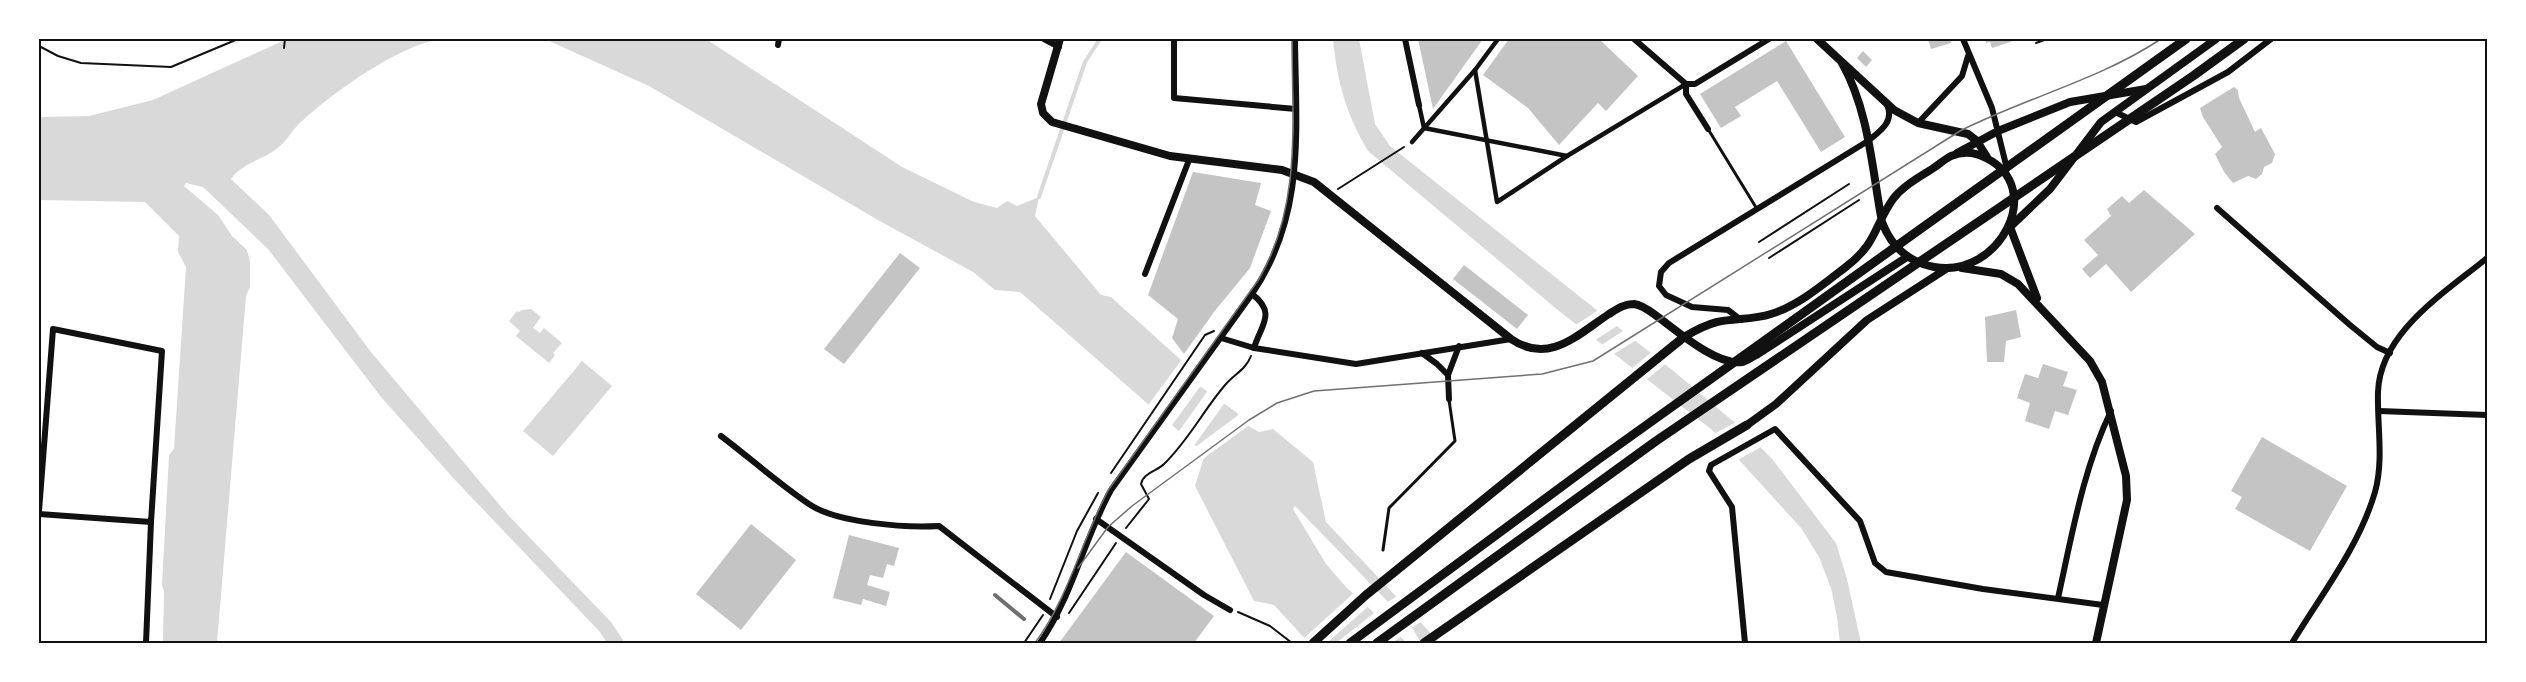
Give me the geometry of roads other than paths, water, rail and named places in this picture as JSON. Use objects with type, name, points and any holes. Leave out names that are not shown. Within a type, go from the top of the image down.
[{"type":"main road","points":[[1350,643],[1644,426],[2187,39]]},
{"type":"main road","points":[[1377,643],[1656,441],[2183,83],[2244,39]]},
{"type":"main road","points":[[1313,643],[1365,595],[1684,337]]},
{"type":"main road","points":[[1424,643],[1708,446],[1748,425]]},
{"type":"street","points":[[1044,39],[1060,43],[1041,104],[1043,113],[1053,122],[1189,160],[1282,170],[1296,174],[1331,194],[1511,339],[1526,348],[1549,350],[1565,343],[1626,305],[1640,305],[1684,337],[1725,360],[1742,362],[1758,354],[1907,257]]},
{"type":"street","points":[[1174,39],[1174,98],[1296,109]]},
{"type":"street","points":[[1040,643],[1057,617],[1096,519],[1119,478],[1252,294],[1277,252],[1296,174],[1295,39]]},
{"type":"street","points":[[1405,39],[1424,129]]},
{"type":"street","points":[[1410,144],[1475,70],[1498,39]]},
{"type":"street","points":[[1634,39],[1686,84],[1686,94],[1708,129]]},
{"type":"street","points":[[1475,70],[1497,202],[1567,156],[1686,84],[1695,84],[1769,39]]},
{"type":"street","points":[[1817,39],[1908,119],[1960,131],[1977,141],[1988,158],[2002,170],[2010,183]]},
{"type":"street","points":[[1963,39],[1968,55],[1985,89],[1998,131],[2013,198],[2010,227],[2041,307]]},
{"type":"street","points":[[1961,268],[1991,251],[2010,227],[2050,189],[2101,122],[2216,39]]},
{"type":"street","points":[[2115,112],[2136,122],[2228,72],[2271,39]]},
{"type":"street","points":[[1918,123],[1962,76],[1968,55]]},
{"type":"street","points":[[1842,63],[1857,94],[1868,141],[1881,222],[1889,238],[1907,257],[1926,265],[2006,276],[2018,284],[2041,307],[2097,371],[2111,411],[2126,476],[2127,500],[2096,643]]},
{"type":"street","points":[[1684,337],[1717,322],[1772,314],[1802,298],[1858,257],[1873,240],[1886,210],[1900,191],[1977,141],[2070,102],[2148,89]]},
{"type":"street","points":[[1742,320],[1728,310],[1692,307],[1666,295],[1660,290],[1661,272],[1668,263],[1868,141],[1888,121],[1889,110],[1883,99]]},
{"type":"street","points":[[1424,129],[1567,156]]},
{"type":"street","points":[[1952,156],[1971,153],[1988,158]]},
{"type":"street","points":[[1145,274],[1189,160]]},
{"type":"street","points":[[2217,208],[2342,318],[2377,347],[2390,353]]},
{"type":"street","points":[[2302,643],[2293,640],[2324,592],[2367,514],[2376,484],[2380,448],[2379,384],[2390,353],[2419,316],[2487,258]]},
{"type":"street","points":[[1748,425],[1776,404],[1867,320],[1946,269]]},
{"type":"street","points":[[1252,294],[1265,306],[1267,315],[1254,348]]},
{"type":"street","points":[[146,643],[162,351],[53,329],[39,512],[151,522]]},
{"type":"street","points":[[1221,338],[1254,348],[1356,364],[1511,339]]},
{"type":"street","points":[[1449,399],[1448,375],[1460,346]]},
{"type":"street","points":[[1422,353],[1448,375]]},
{"type":"street","points":[[2058,598],[2079,504],[2099,436],[2111,411]]},
{"type":"street","points":[[2379,411],[2487,415]]},
{"type":"street","points":[[1745,643],[1732,507],[1709,471],[1711,465],[1720,458],[1775,429],[1860,521],[1875,563],[1886,572],[1983,589],[2103,605]]},
{"type":"street","points":[[721,436],[809,504],[829,514],[908,528],[939,526],[1057,617]]},
{"type":"street","points":[[1096,519],[1204,595],[1230,610]]},
{"type":"lane","points":[[1708,129],[1757,209]]},
{"type":"lane","points":[[1383,550],[1389,508],[1455,441],[1449,399]]},
{"type":"waterway","points":[[1039,197],[1085,62],[1100,39]]},
{"type":"tram line","points":[[1035,643],[1057,607],[1109,489],[1259,279],[1273,251],[1282,222],[1292,162],[1292,39]]},
{"type":"tram line","points":[[1078,568],[1108,527],[1132,506],[1249,420],[1277,403],[1314,391],[1542,374],[1593,361],[1960,131],[2113,66],[2161,39]]},
{"type":"railway","points":[[995,595],[1024,619]]}]
